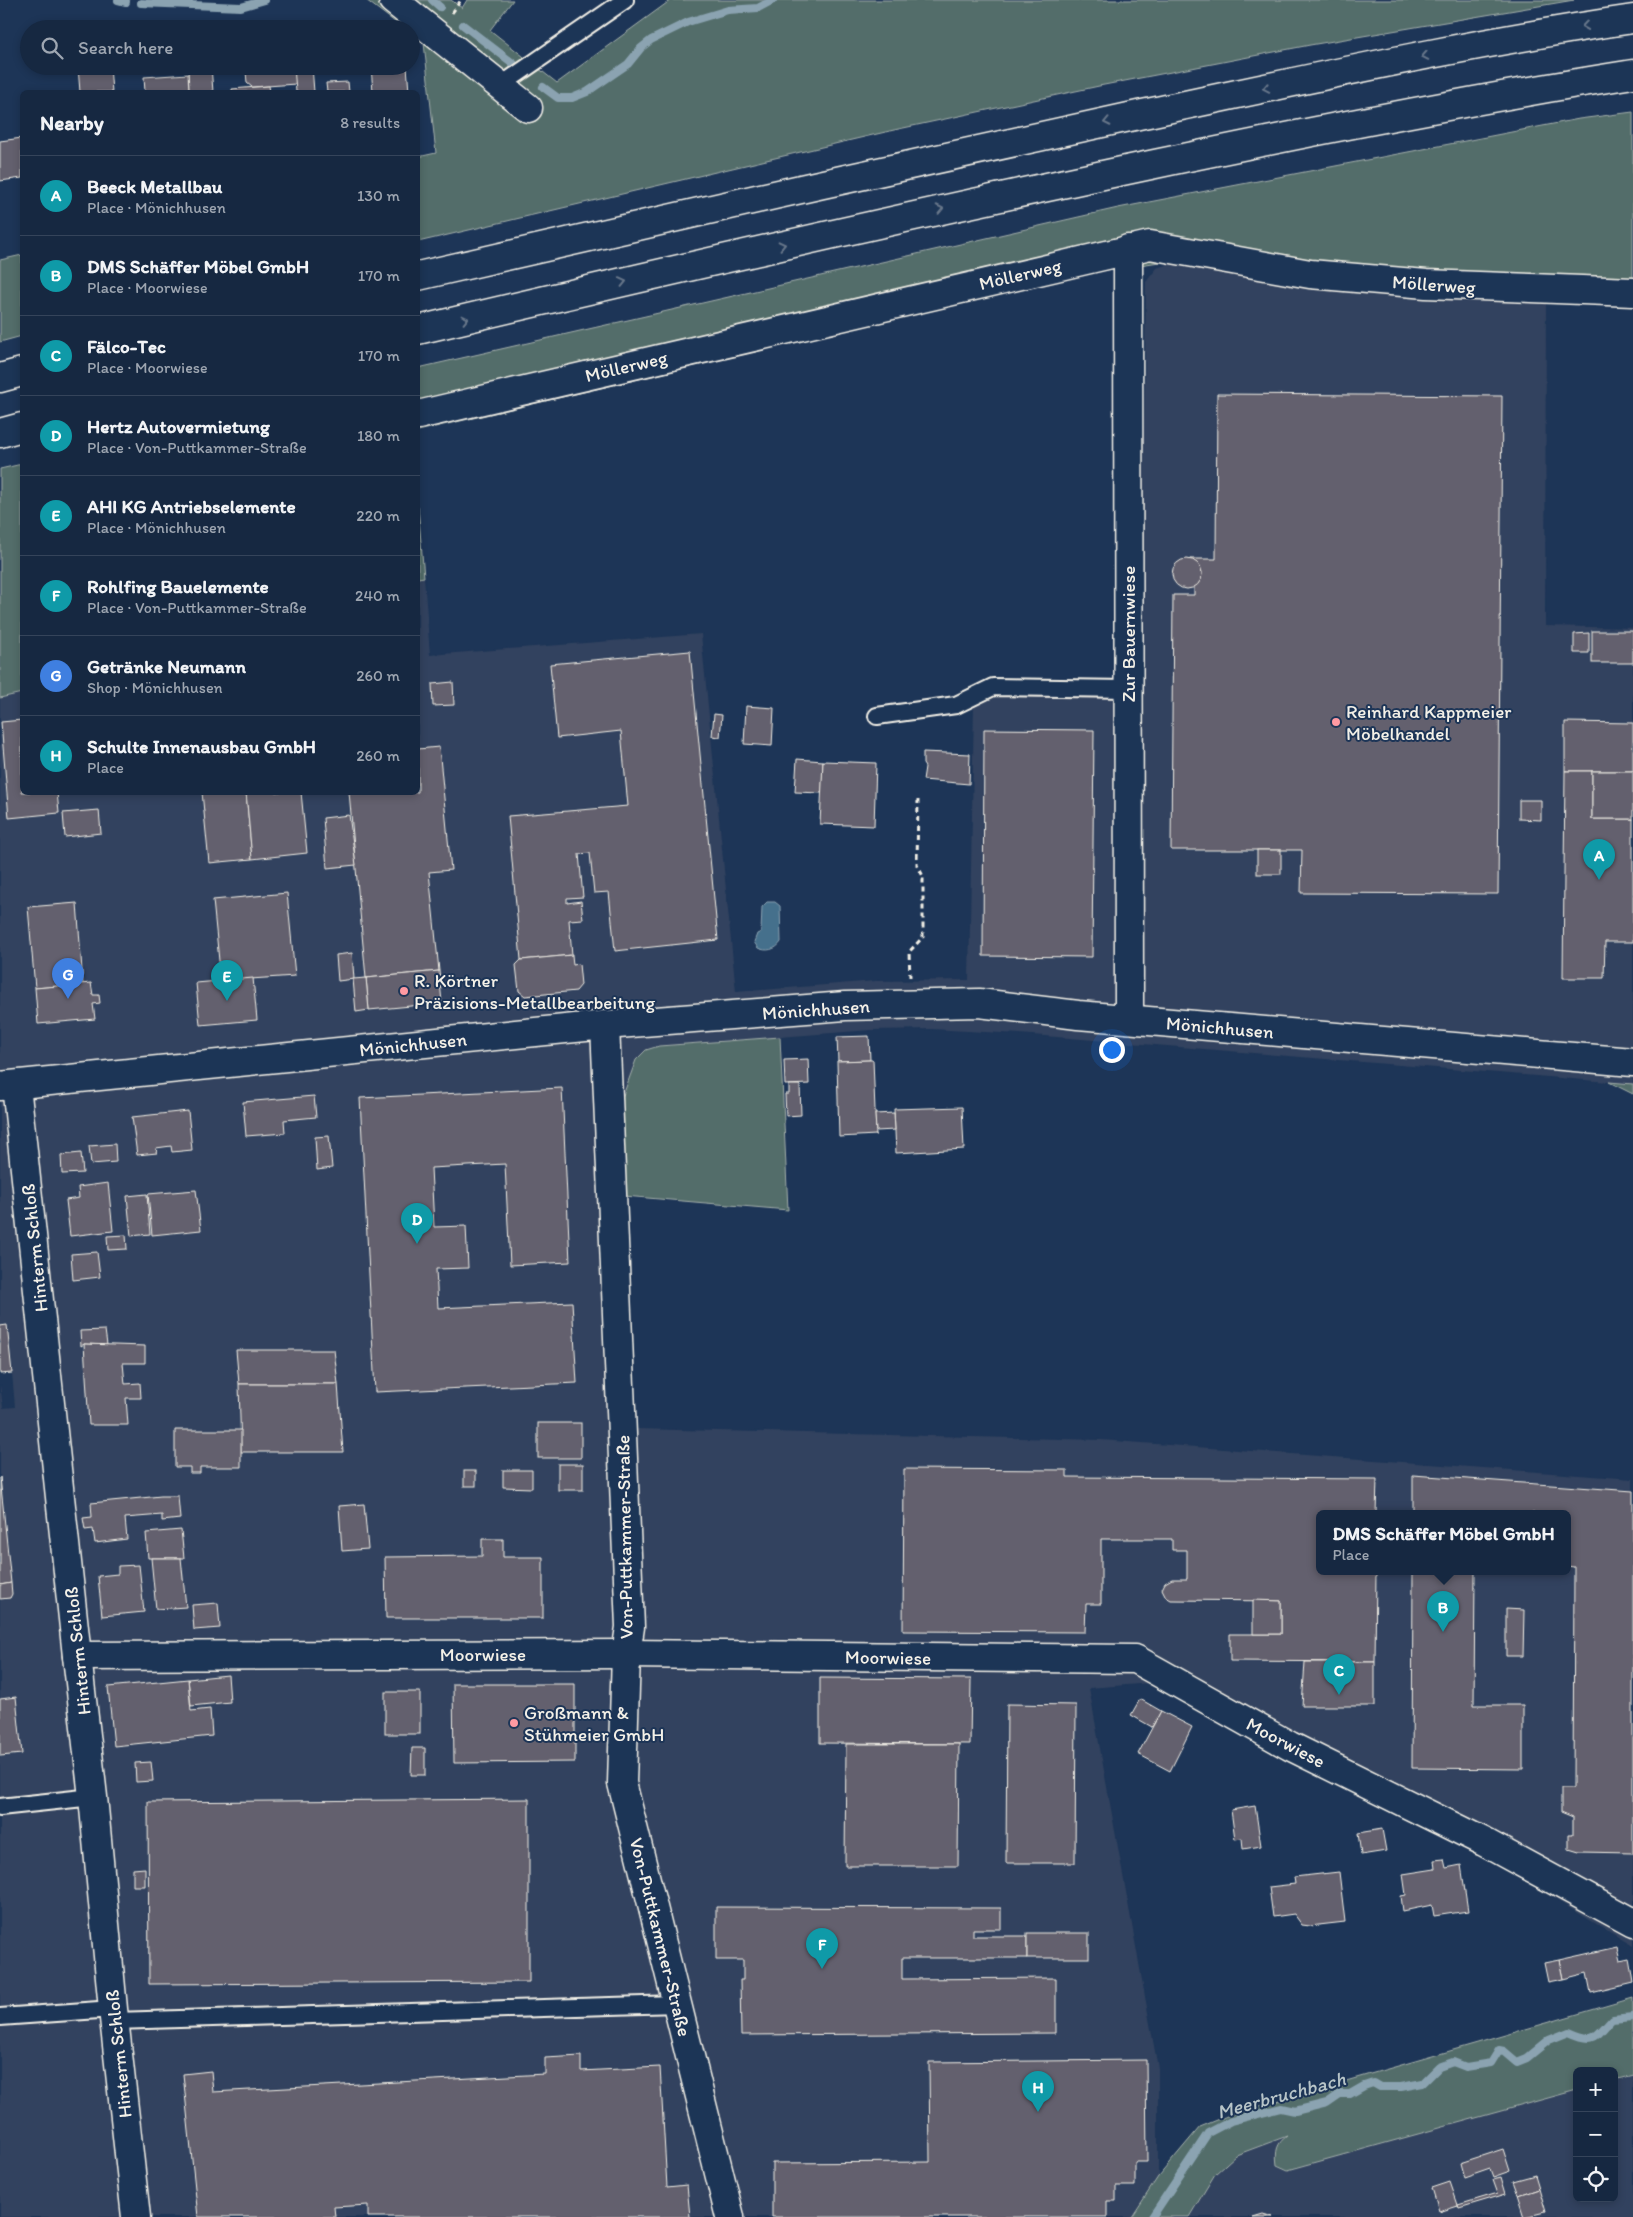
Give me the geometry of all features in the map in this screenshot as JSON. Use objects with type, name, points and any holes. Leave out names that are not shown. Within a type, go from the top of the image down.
[{"type":"main road","points":[[393,0],[418,20]]},
{"type":"main road","points":[[420,276],[830,181],[1249,92],[1544,32],[1633,19]]},
{"type":"main road","points":[[420,22],[528,108]]},
{"type":"main road","points":[[420,330],[920,213],[1286,137],[1555,86],[1633,74]]},
{"type":"main road","name":"Möllerweg","points":[[420,415],[1128,248],[1150,245],[1310,274],[1426,284],[1633,292]]},
{"type":"main road","name":"Zur Bauernwiese","points":[[1128,248],[1129,1019]]},
{"type":"main road","points":[[0,378],[20,373]]},
{"type":"main road","points":[[0,433],[20,428]]},
{"type":"main road","name":"Mönichhusen","points":[[8,1085],[605,1025],[845,1006],[979,1003],[1129,1019],[1633,1062]]},
{"type":"main road","name":"Von-Puttkammer-Straße","points":[[605,1025],[630,1627],[626,1654],[622,1783],[730,2217]]},
{"type":"main road","name":"Hinterm Schloß","points":[[8,1085],[93,1797],[136,2217]]},
{"type":"main road","name":"Moorwiese","points":[[76,1656],[626,1654],[1135,1659],[1290,1746],[1484,1842],[1633,1923]]},
{"type":"lane","points":[[500,86],[625,0]]},
{"type":"lane","points":[[877,716],[956,705],[993,687],[1128,689]]},
{"type":"lane","points":[[0,1807],[93,1797]]},
{"type":"lane","points":[[0,2017],[677,2004]]},
{"type":"path","points":[[910,983],[909,952],[923,937],[924,876],[917,865],[918,800]]},
{"type":"shaded area","points":[[1186,258],[1546,299],[1545,626],[1633,628],[1633,1084],[1020,1034],[932,1029],[871,1030],[659,1046],[646,1050],[636,1060],[624,1196],[636,1429],[1101,1440],[1633,1479],[1633,1946],[1477,1852],[1151,1683],[1089,1688],[1158,2068],[1158,2177],[1132,2217],[0,2217],[0,1385],[3,1408],[15,1407],[12,1373],[0,1374],[0,698],[20,693],[20,795],[420,795],[420,578],[424,577],[430,655],[701,634],[736,992],[876,981],[969,980],[974,704],[988,698],[1003,696],[1140,698],[1146,282],[1157,268]]},
{"type":"shaded area","points":[[767,902],[775,902],[780,906],[781,942],[776,947],[767,950],[758,948],[754,942],[757,934],[761,932],[762,907]]},
{"type":"shaded area","points":[[1633,2075],[1633,2217],[1189,2217],[1215,2174],[1236,2155],[1301,2131],[1277,2165],[1288,2170],[1573,2091],[1573,2202],[1618,2202],[1618,2079]]},
{"type":"green space","points":[[366,0],[451,0],[462,8],[467,0],[513,0],[490,30],[557,83],[671,0],[1574,0],[1310,45],[1099,86],[894,130],[420,242],[420,157],[436,153],[424,43],[420,40],[420,20],[392,20]]},
{"type":"green space","points":[[1633,112],[1633,301],[1186,258],[1093,272],[420,431],[420,368],[1118,208],[1579,119]]},
{"type":"green space","points":[[20,255],[20,337],[0,342],[0,260]]},
{"type":"green space","points":[[20,464],[20,693],[0,698],[0,469]]},
{"type":"green space","points":[[420,530],[424,577],[420,578]]},
{"type":"green space","points":[[780,1037],[788,1210],[624,1196],[621,1101],[636,1060],[646,1050],[659,1046]]},
{"type":"green space","points":[[1609,1082],[1633,1084],[1633,1094]]},
{"type":"green space","points":[[1633,1998],[1633,2075],[1618,2079],[1618,2067],[1573,2067],[1573,2091],[1288,2170],[1277,2165],[1276,2156],[1279,2145],[1287,2136],[1236,2155],[1215,2174],[1189,2217],[1132,2217],[1158,2177],[1200,2127],[1232,2114]]},
{"type":"building","points":[[79,75],[111,75],[112,90],[80,90]]},
{"type":"building","points":[[188,75],[212,75],[213,90],[189,90]]},
{"type":"building","points":[[188,75],[189,90],[145,90],[144,77]]},
{"type":"building","points":[[246,75],[295,75],[296,84],[252,87],[247,83]]},
{"type":"building","points":[[295,75],[313,75],[314,90],[296,90]]},
{"type":"building","points":[[372,75],[408,75],[409,90],[373,90]]},
{"type":"building","points":[[348,82],[349,90],[327,90],[326,83]]},
{"type":"building","points":[[269,86],[270,90],[232,90]]},
{"type":"building","points":[[20,138],[20,178],[0,181],[0,141]]},
{"type":"building","name":"Reinhard Kappmeier Möbelhandel","points":[[1217,394],[1502,396],[1498,894],[1301,893],[1302,850],[1171,850],[1173,595],[1194,595],[1194,587],[1201,580],[1202,572],[1198,564],[1190,559],[1216,559]]},
{"type":"building","points":[[1187,559],[1193,560],[1201,568],[1201,580],[1193,588],[1187,589],[1181,588],[1173,580],[1172,574],[1173,568],[1181,560]]},
{"type":"building","points":[[1592,631],[1633,631],[1633,663],[1592,663]]},
{"type":"building","points":[[1589,633],[1589,653],[1574,653],[1574,634]]},
{"type":"building","points":[[690,651],[718,940],[615,951],[609,892],[594,893],[590,853],[579,854],[583,897],[567,898],[567,903],[581,901],[583,919],[569,920],[572,955],[521,960],[508,816],[628,806],[621,731],[557,738],[550,664]]},
{"type":"building","points":[[453,682],[454,705],[433,706],[432,684]]},
{"type":"building","points":[[746,706],[774,708],[772,746],[744,744]]},
{"type":"building","points":[[714,714],[722,715],[720,737],[712,736]]},
{"type":"building","points":[[20,720],[20,795],[57,795],[59,813],[9,818],[1,722]]},
{"type":"building","points":[[1565,722],[1633,723],[1633,771],[1565,771]]},
{"type":"building","points":[[984,729],[1094,730],[1092,957],[983,956]]},
{"type":"building","points":[[439,747],[451,870],[429,872],[439,971],[366,978],[349,795],[420,795],[420,749]]},
{"type":"building","points":[[923,752],[970,754],[969,784],[923,780],[925,767],[923,764]]},
{"type":"building","points":[[797,759],[823,761],[822,793],[795,792]]},
{"type":"building","points":[[823,761],[876,763],[874,826],[820,824]]},
{"type":"building","points":[[1565,771],[1592,771],[1592,819],[1633,819],[1633,942],[1605,942],[1604,978],[1563,978]]},
{"type":"building","points":[[1592,771],[1633,771],[1633,819],[1592,819]]},
{"type":"building","points":[[202,795],[246,795],[252,859],[209,863]]},
{"type":"building","points":[[246,795],[301,795],[307,853],[252,859]]},
{"type":"building","points":[[1519,800],[1541,800],[1541,820],[1519,819]]},
{"type":"building","points":[[99,810],[101,833],[65,837],[63,813]]},
{"type":"building","points":[[349,815],[356,865],[327,868],[323,818]]},
{"type":"building","points":[[1257,850],[1281,850],[1281,874],[1257,874]]},
{"type":"building","points":[[287,893],[295,976],[221,981],[213,900]]},
{"type":"building","points":[[77,903],[83,984],[35,988],[28,907]]},
{"type":"building","points":[[352,953],[354,979],[338,981],[336,955]]},
{"type":"building","points":[[572,955],[573,965],[579,964],[581,985],[576,991],[525,996],[519,991],[516,965],[521,960]]},
{"type":"building","name":"R. Körtner Präzisions-Metallbearbeitung","points":[[439,971],[442,1003],[369,1010],[366,978]]},
{"type":"building","points":[[253,978],[257,1020],[200,1025],[196,983]]},
{"type":"building","points":[[366,978],[369,1010],[356,1012],[353,979]]},
{"type":"building","points":[[91,983],[93,995],[99,995],[100,1003],[93,1004],[95,1019],[38,1024],[35,988]]},
{"type":"building","points":[[869,1036],[870,1060],[838,1061],[837,1037]]},
{"type":"building","points":[[808,1059],[809,1084],[785,1085],[784,1060]]},
{"type":"building","points":[[873,1060],[876,1135],[839,1137],[837,1061]]},
{"type":"building","points":[[789,1085],[800,1085],[801,1115],[786,1116],[785,1094],[789,1094]]},
{"type":"building","points":[[562,1088],[570,1262],[510,1265],[505,1164],[431,1168],[434,1227],[466,1226],[468,1268],[436,1269],[438,1308],[572,1302],[577,1383],[375,1392],[360,1098]]},
{"type":"building","points":[[314,1096],[316,1117],[284,1120],[285,1133],[246,1136],[243,1102]]},
{"type":"building","points":[[962,1107],[964,1149],[896,1153],[894,1109]]},
{"type":"building","points":[[188,1111],[192,1150],[172,1152],[171,1146],[156,1148],[157,1153],[137,1155],[132,1117]]},
{"type":"building","points":[[894,1113],[895,1130],[876,1131],[875,1114]]},
{"type":"building","points":[[329,1136],[332,1168],[317,1170],[315,1137]]},
{"type":"building","points":[[115,1144],[116,1162],[91,1164],[89,1146]]},
{"type":"building","points":[[81,1153],[83,1173],[62,1174],[61,1155]]},
{"type":"building","points":[[108,1183],[113,1231],[70,1236],[66,1200],[79,1198],[78,1187]]},
{"type":"building","points":[[196,1190],[201,1230],[152,1235],[148,1194]]},
{"type":"building","points":[[147,1194],[150,1234],[131,1236],[127,1196]]},
{"type":"building","points":[[126,1235],[127,1249],[108,1250],[107,1236]]},
{"type":"building","points":[[97,1252],[100,1277],[73,1280],[71,1254]]},
{"type":"building","points":[[7,1325],[12,1373],[0,1374],[0,1326]]},
{"type":"building","points":[[105,1330],[107,1345],[84,1344],[81,1346],[80,1331]]},
{"type":"building","points":[[84,1344],[145,1346],[145,1363],[123,1363],[125,1384],[140,1383],[141,1398],[126,1398],[128,1425],[89,1425]]},
{"type":"building","points":[[236,1350],[334,1350],[338,1384],[239,1384]]},
{"type":"building","points":[[239,1384],[338,1384],[343,1452],[241,1452]]},
{"type":"building","points":[[538,1423],[581,1423],[581,1458],[538,1458]]},
{"type":"building","points":[[175,1430],[241,1430],[241,1467],[200,1467],[200,1473],[190,1473],[190,1467],[175,1467]]},
{"type":"building","points":[[558,1464],[583,1464],[583,1490],[558,1490]]},
{"type":"building","points":[[904,1469],[1067,1470],[1067,1477],[1377,1479],[1376,1510],[1316,1510],[1316,1575],[1376,1575],[1375,1662],[1230,1661],[1230,1634],[1281,1634],[1281,1601],[1171,1600],[1166,1597],[1162,1589],[1165,1583],[1172,1579],[1187,1579],[1187,1550],[1172,1550],[1172,1539],[1101,1539],[1101,1604],[1086,1604],[1085,1632],[903,1631]]},
{"type":"building","points":[[503,1470],[532,1470],[532,1488],[503,1487]]},
{"type":"building","points":[[464,1471],[476,1471],[476,1486],[464,1486]]},
{"type":"building","points":[[1413,1475],[1633,1491],[1633,1853],[1579,1852],[1569,1849],[1569,1834],[1573,1834],[1573,1817],[1561,1812],[1561,1788],[1573,1788],[1574,1567],[1571,1567],[1571,1510],[1413,1510]]},
{"type":"building","points":[[0,1477],[11,1583],[0,1585]]},
{"type":"building","points":[[178,1496],[180,1519],[162,1521],[162,1515],[125,1518],[127,1539],[95,1543],[93,1529],[85,1530],[83,1518],[92,1517],[91,1503]]},
{"type":"building","points":[[364,1504],[368,1549],[342,1551],[339,1506]]},
{"type":"building","points":[[181,1530],[184,1558],[148,1558],[146,1533]]},
{"type":"building","points":[[482,1539],[503,1539],[503,1557],[543,1557],[543,1618],[386,1618],[385,1557],[482,1556]]},
{"type":"building","points":[[151,1558],[181,1558],[186,1607],[156,1609]]},
{"type":"building","points":[[139,1565],[144,1612],[102,1616],[98,1576],[118,1574],[118,1566]]},
{"type":"building","points":[[1413,1575],[1475,1575],[1474,1705],[1523,1705],[1523,1769],[1412,1768]]},
{"type":"building","points":[[11,1583],[12,1594],[10,1598],[0,1599],[0,1585]]},
{"type":"building","points":[[1253,1600],[1281,1601],[1281,1634],[1253,1634]]},
{"type":"building","points":[[218,1603],[220,1628],[194,1630],[192,1605]]},
{"type":"building","points":[[1506,1609],[1524,1610],[1523,1656],[1506,1656]]},
{"type":"building","points":[[1305,1662],[1375,1662],[1375,1706],[1302,1706]]},
{"type":"building","points":[[228,1675],[230,1702],[191,1706],[188,1679]]},
{"type":"building","points":[[820,1678],[971,1679],[970,1744],[820,1743]]},
{"type":"building","points":[[188,1679],[191,1711],[210,1709],[212,1736],[114,1746],[108,1687]]},
{"type":"building","name":"Großmann & Stühmeier GmbH","points":[[453,1684],[575,1684],[575,1762],[454,1763]]},
{"type":"building","points":[[385,1692],[420,1692],[420,1734],[385,1734]]},
{"type":"building","points":[[16,1697],[22,1754],[0,1756],[0,1699]]},
{"type":"building","points":[[1140,1699],[1161,1711],[1152,1727],[1131,1715]]},
{"type":"building","points":[[1007,1704],[1076,1705],[1075,1863],[1006,1863]]},
{"type":"building","points":[[1161,1711],[1192,1727],[1170,1771],[1138,1754]]},
{"type":"building","points":[[846,1744],[959,1744],[958,1866],[845,1866]]},
{"type":"building","points":[[412,1748],[425,1748],[425,1775],[411,1775]]},
{"type":"building","points":[[151,1762],[153,1781],[136,1782],[135,1763]]},
{"type":"building","points":[[529,1799],[529,1982],[149,1984],[148,1802]]},
{"type":"building","points":[[1255,1806],[1261,1846],[1243,1849],[1242,1838],[1235,1839],[1231,1810]]},
{"type":"building","points":[[1382,1829],[1386,1851],[1361,1855],[1358,1833]]},
{"type":"building","points":[[1444,1859],[1446,1868],[1461,1865],[1468,1911],[1434,1916],[1432,1905],[1403,1911],[1401,1896],[1406,1895],[1403,1874],[1435,1869],[1434,1860]]},
{"type":"building","points":[[145,1868],[145,1886],[133,1886],[133,1869]]},
{"type":"building","points":[[1339,1872],[1345,1922],[1310,1926],[1302,1925],[1294,1914],[1273,1917],[1269,1887],[1295,1884],[1294,1877]]},
{"type":"building","points":[[716,1907],[1001,1908],[1001,1929],[973,1929],[973,1936],[1027,1936],[1027,1958],[902,1958],[902,1979],[1056,1978],[1056,2033],[741,2035],[740,1980],[743,1980],[743,1960],[716,1960]]},
{"type":"building","points":[[1027,1933],[1089,1933],[1089,1958],[1027,1958]]},
{"type":"building","points":[[1617,1947],[1620,1960],[1629,1958],[1633,1983],[1591,1993],[1587,1973],[1563,1979],[1559,1960]]},
{"type":"building","points":[[1559,1960],[1563,1979],[1548,1982],[1544,1963]]},
{"type":"building","points":[[581,2056],[581,2071],[660,2067],[667,2187],[687,2185],[690,2217],[368,2217],[368,2205],[334,2207],[335,2217],[198,2217],[183,2074],[211,2071],[213,2092],[545,2074],[545,2058]]},
{"type":"building","points":[[1146,2060],[1147,2162],[1135,2162],[1135,2186],[1116,2186],[1116,2201],[1107,2201],[1107,2217],[772,2217],[772,2163],[930,2162],[929,2062]]},
{"type":"building","points":[[1503,2149],[1510,2171],[1493,2177],[1490,2169],[1464,2178],[1460,2163]]},
{"type":"building","points":[[1535,2175],[1539,2188],[1518,2195],[1513,2181]]},
{"type":"building","points":[[1501,2177],[1506,2194],[1459,2208],[1458,2205],[1498,2193],[1493,2179]]},
{"type":"building","points":[[1450,2182],[1458,2205],[1439,2211],[1432,2188]]},
{"type":"building","points":[[1539,2188],[1546,2212],[1525,2217],[1518,2195]]},
{"type":"building","points":[[1263,2214],[1273,2217],[1253,2217]]},
{"type":"waterway","points":[[118,0],[126,2]]},
{"type":"waterway","points":[[141,3],[241,7],[265,0]]},
{"type":"waterway","points":[[432,0],[440,7]]},
{"type":"waterway","points":[[543,87],[558,98],[572,98],[587,92],[628,64],[641,48],[651,40],[688,22],[728,10],[758,8],[773,0]]},
{"type":"waterway","points":[[463,25],[514,64]]},
{"type":"waterway","name":"Meerbruchbach","points":[[1152,2217],[1208,2133],[1231,2121],[1281,2108],[1295,2111],[1327,2103],[1340,2094],[1350,2094],[1373,2083],[1380,2087],[1401,2087],[1423,2083],[1439,2067],[1453,2062],[1466,2067],[1491,2063],[1499,2050],[1504,2051],[1517,2062],[1527,2058],[1549,2040],[1569,2032],[1590,2038],[1598,2034],[1612,2019],[1633,2017]]},
{"type":"place","name":"Reinhard Kappmeier Möbelhandel","points":[[1336,722]]},
{"type":"place","name":"Beeck Metallbau","points":[[1599,880]]},
{"type":"place","name":"R. Körtner Präzisions-Metallbearbeitung","points":[[404,991]]},
{"type":"place","name":"Getränke Neumann","points":[[68,999]]},
{"type":"place","name":"AHI KG Antriebselemente","points":[[227,1001]]},
{"type":"place","name":"Hertz Autovermietung","points":[[417,1244]]},
{"type":"place","name":"DMS Schäffer Möbel GmbH","points":[[1443,1632]]},
{"type":"place","name":"Fälco-Tec","points":[[1339,1695]]},
{"type":"place","name":"Großmann & Stühmeier GmbH","points":[[514,1723]]},
{"type":"place","name":"Rohlfing Bauelemente","points":[[822,1969]]},
{"type":"place","name":"Schulte Innenausbau GmbH","points":[[1038,2112]]}]
